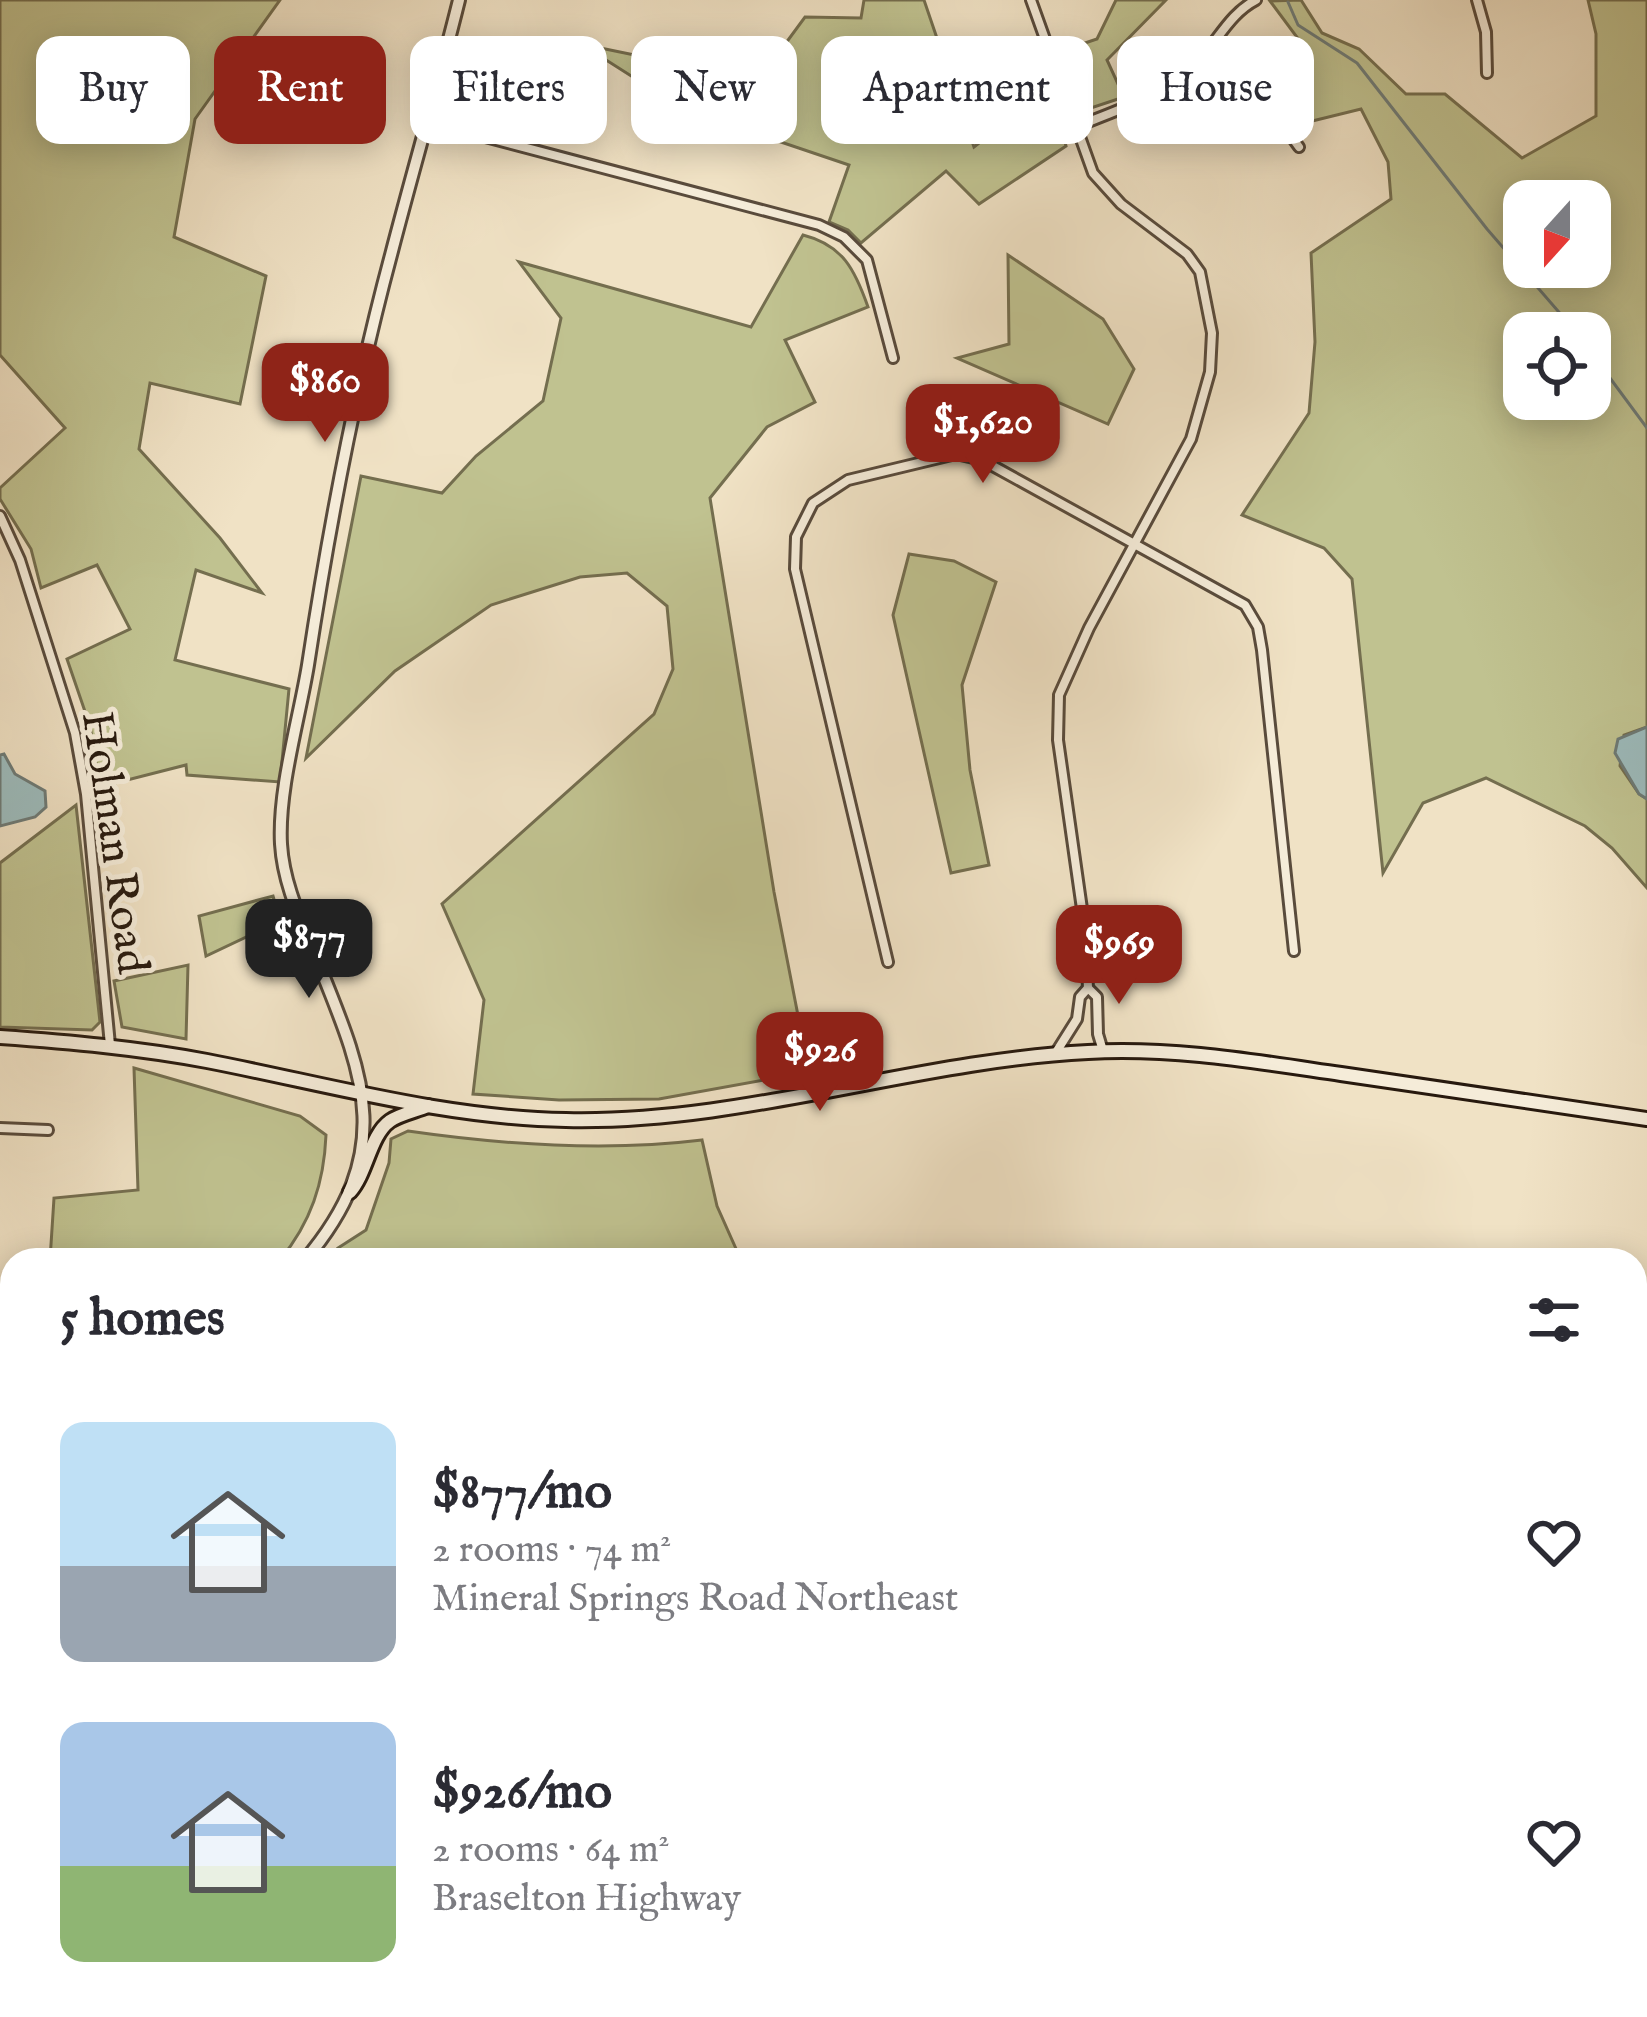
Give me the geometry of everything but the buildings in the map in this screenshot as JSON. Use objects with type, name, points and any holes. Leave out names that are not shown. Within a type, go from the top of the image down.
[{"type":"main road","points":[[0,1036],[110,1045],[428,1106],[567,1120],[662,1117],[962,1065],[1103,1051],[1235,1059],[1647,1119]]},
{"type":"main road","points":[[350,1192],[362,1179],[382,1128],[394,1118],[428,1106]]},
{"type":"street","points":[[450,36],[459,0]]},
{"type":"street","points":[[1031,0],[1043,36]]},
{"type":"street","points":[[1219,36],[1243,7],[1256,0]]},
{"type":"street","points":[[1477,0],[1489,51],[1487,74]]},
{"type":"street","points":[[313,1248],[350,1192],[365,1133],[363,1095],[350,1037],[291,897],[282,824],[321,583],[390,258],[422,144]]},
{"type":"street","points":[[512,144],[819,225],[844,237],[867,260],[893,358]]},
{"type":"street","points":[[1083,144],[1102,187],[1187,254],[1200,272],[1212,333],[1203,409],[1176,471],[1089,628],[1059,695],[1058,740],[1083,912],[1088,988],[1097,998],[1097,1034],[1103,1051]]},
{"type":"street","points":[[888,962],[796,568],[796,537],[813,503],[848,480],[956,454],[982,460],[1245,605],[1258,627],[1294,951]]},
{"type":"street","name":"Holman Road","points":[[0,515],[20,560],[75,733],[86,794],[110,1045]]},
{"type":"street","points":[[1054,1055],[1078,1019],[1080,997],[1088,988]]},
{"type":"street","points":[[0,1128],[48,1130]]},
{"type":"green space","points":[[0,0],[280,0],[254,36],[214,36],[214,92],[195,119],[174,237],[266,276],[240,404],[150,383],[139,449],[220,538],[262,593],[196,570],[175,660],[289,689],[280,782],[187,775],[186,765],[100,787],[90,726],[67,659],[130,629],[97,565],[41,588],[31,549],[0,499],[0,488],[65,428],[0,355]]},
{"type":"green space","points":[[864,0],[924,0],[936,36],[821,36],[821,144],[1066,146],[979,204],[946,171],[861,243],[848,230],[829,222],[849,165],[787,144],[797,144],[797,36],[791,36],[805,17],[861,18]]},
{"type":"green space","points":[[1116,0],[1166,0],[1131,36],[1117,36],[1117,50],[1107,60],[1117,82],[1117,99],[1093,107],[1093,40]]},
{"type":"green space","points":[[1301,0],[1322,33],[1359,49],[1406,94],[1445,94],[1522,158],[1596,116],[1596,34],[1588,0],[1647,0],[1647,727],[1624,735],[1620,766],[1647,799],[1647,888],[1585,826],[1486,778],[1423,803],[1383,873],[1352,579],[1324,548],[1242,515],[1309,413],[1315,342],[1311,253],[1391,199],[1388,162],[1361,109],[1314,121],[1314,36],[1296,36],[1270,1]]},
{"type":"green space","points":[[607,49],[631,54],[631,76],[607,61]]},
{"type":"green space","points":[[803,235],[838,252],[868,307],[785,340],[815,402],[767,427],[710,498],[774,892],[809,1072],[659,1099],[559,1100],[473,1094],[484,1000],[442,904],[654,714],[673,669],[667,606],[627,573],[580,577],[491,605],[395,671],[306,758],[361,476],[442,493],[476,456],[543,401],[561,318],[519,262],[751,327]]},
{"type":"green space","points":[[1008,255],[1103,319],[1134,369],[1108,424],[957,358],[1009,344]]},
{"type":"green space","points":[[909,554],[954,561],[996,582],[962,685],[970,770],[989,865],[951,873],[893,615]]},
{"type":"green space","points":[[76,805],[100,1022],[92,1030],[0,1027],[0,863]]},
{"type":"green space","points":[[273,896],[280,921],[206,956],[199,916]]},
{"type":"green space","points":[[188,965],[186,1039],[122,1027],[114,981]]},
{"type":"green space","points":[[134,1068],[300,1116],[326,1135],[314,1201],[288,1248],[51,1248],[54,1198],[138,1190]]},
{"type":"green space","points":[[408,1131],[555,1145],[702,1140],[717,1206],[736,1248],[338,1248],[366,1230],[389,1163],[391,1139]]},
{"type":"water","points":[[1647,727],[1647,799],[1639,794],[1615,753],[1618,739]]},
{"type":"water","points":[[4,754],[15,774],[45,791],[46,807],[35,817],[0,826],[0,755]]},
{"type":"waterway","points":[[1288,2],[1298,25],[1357,63],[1559,312]]},
{"type":"waterway","points":[[1611,379],[1647,428]]}]
